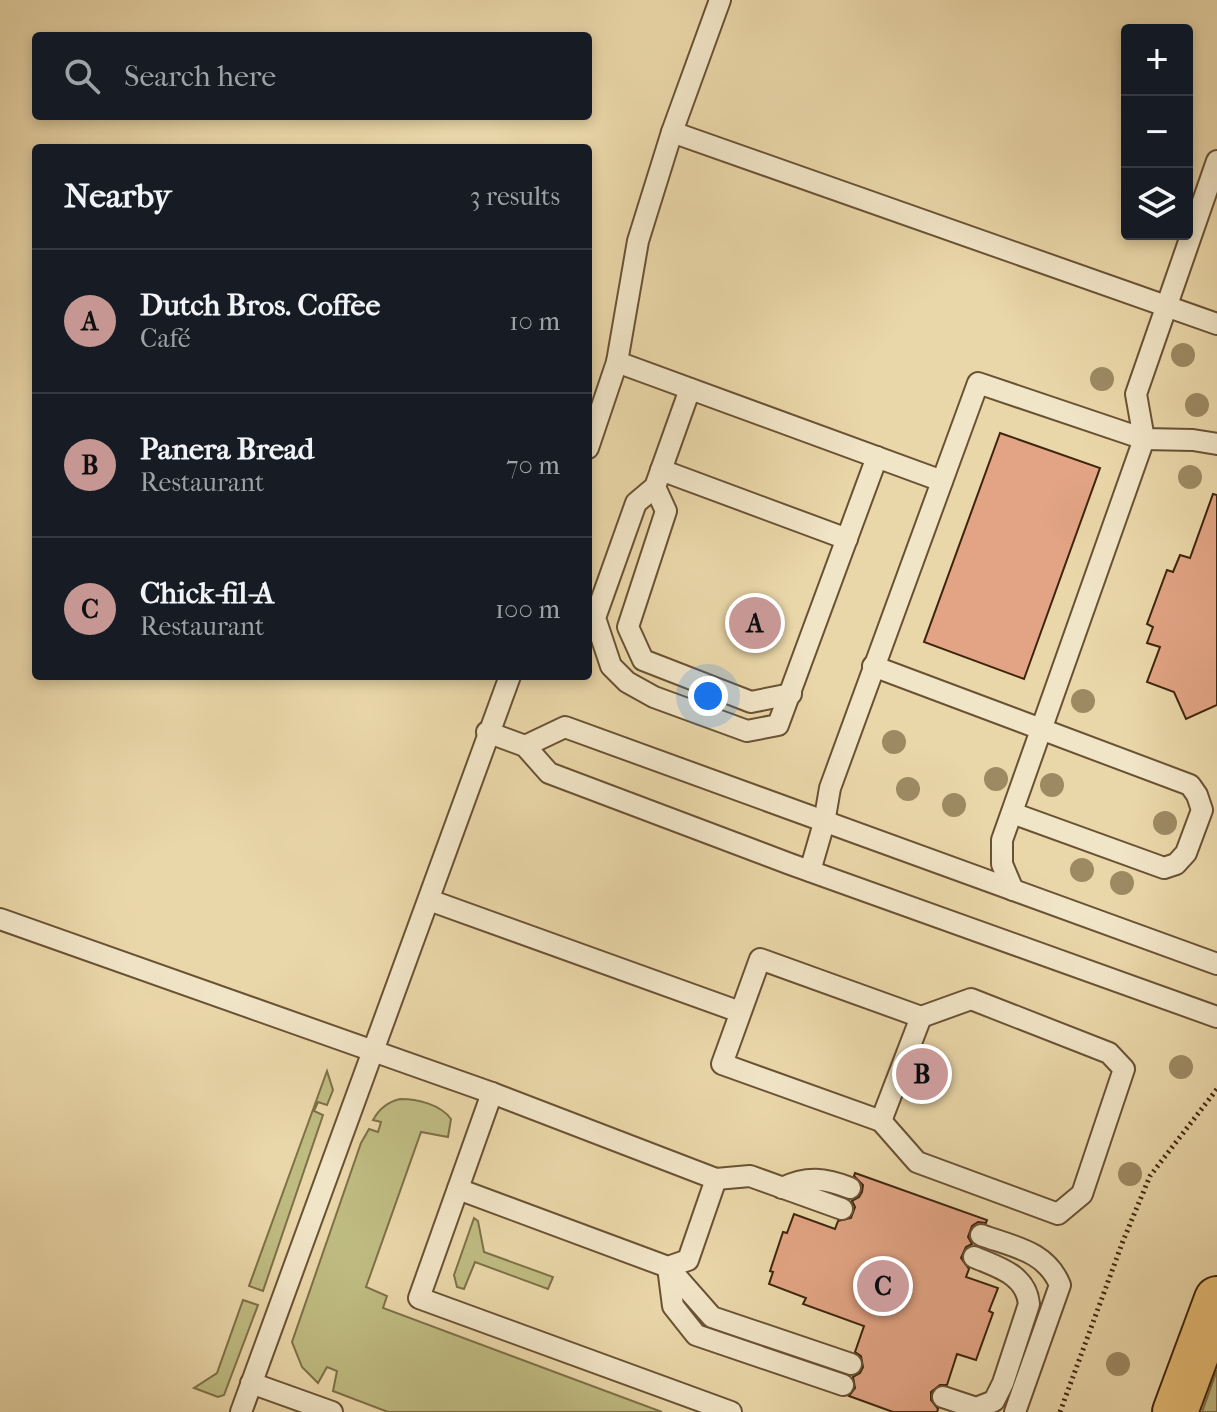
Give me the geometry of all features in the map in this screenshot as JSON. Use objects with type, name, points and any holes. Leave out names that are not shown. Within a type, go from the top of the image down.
[{"type":"main road","points":[[1175,1412],[1217,1299]]},
{"type":"lane","points":[[592,436],[617,362],[638,241],[672,132],[720,0]]},
{"type":"lane","points":[[672,132],[1217,324]]},
{"type":"lane","points":[[1013,890],[1002,864],[1002,840],[1144,439],[1136,394],[1217,161]]},
{"type":"lane","points":[[617,362],[942,481]]},
{"type":"lane","points":[[810,871],[830,788],[978,383],[1144,439],[1217,444]]},
{"type":"lane","points":[[690,389],[658,479],[636,503],[595,618],[611,666],[627,682],[654,697],[747,731],[778,725],[877,457]]},
{"type":"lane","points":[[658,479],[847,539]]},
{"type":"lane","points":[[658,479],[666,511],[628,627],[643,660],[751,702],[791,694]]},
{"type":"lane","points":[[873,666],[1190,785],[1202,810],[1186,853],[1176,864],[1164,868],[1012,813]]},
{"type":"lane","points":[[241,1412],[508,680]]},
{"type":"lane","points":[[525,746],[565,727],[1217,964]]},
{"type":"lane","points":[[487,732],[525,746],[549,773],[810,871],[1217,1017]]},
{"type":"lane","points":[[429,900],[740,1012]]},
{"type":"lane","points":[[0,919],[492,1093],[716,1179],[750,1176],[842,1209]]},
{"type":"lane","points":[[760,959],[921,1017],[971,999],[1109,1053],[1124,1069],[1082,1194],[1058,1214],[917,1162],[881,1121],[722,1064],[760,959]]},
{"type":"lane","points":[[881,1121],[921,1017]]},
{"type":"lane","points":[[492,1093],[419,1298],[731,1412]]},
{"type":"lane","points":[[782,1188],[811,1178],[850,1188]]},
{"type":"lane","points":[[668,1267],[688,1260],[716,1179]]},
{"type":"lane","points":[[458,1189],[668,1267],[712,1317],[851,1364]]},
{"type":"lane","points":[[981,1235],[1047,1263],[1060,1285],[1015,1412]]},
{"type":"lane","points":[[943,1397],[976,1408],[994,1401],[1029,1304],[1028,1293],[1018,1279],[1006,1270],[974,1257]]},
{"type":"lane","points":[[668,1267],[673,1306],[696,1335],[843,1385]]},
{"type":"lane","points":[[251,1383],[332,1412]]},
{"type":"path","points":[[1060,1412],[1150,1176],[1217,1089]]},
{"type":"shaded area","points":[[327,1071],[333,1090],[327,1105],[318,1102],[314,1111],[323,1115],[263,1291],[249,1286]]},
{"type":"shaded area","points":[[400,1099],[428,1103],[451,1119],[448,1137],[421,1132],[366,1287],[387,1296],[383,1308],[662,1412],[388,1412],[333,1391],[337,1371],[327,1367],[318,1383],[302,1367],[292,1342],[361,1143],[369,1129],[378,1132],[381,1122],[373,1120],[378,1112]]},
{"type":"shaded area","points":[[474,1218],[478,1221],[484,1252],[553,1277],[548,1289],[475,1262],[464,1289],[457,1287],[454,1275]]},
{"type":"shaded area","points":[[243,1300],[258,1305],[224,1395],[218,1397],[194,1388],[217,1373]]},
{"type":"shaded area","points":[[1217,1370],[1217,1412],[1202,1412]]},
{"type":"building","points":[[1000,433],[1100,468],[1024,679],[924,642]]},
{"type":"building","points":[[1213,494],[1217,495],[1217,705],[1186,719],[1174,692],[1147,682],[1160,647],[1147,643],[1153,627],[1147,624],[1167,570],[1173,572],[1180,555],[1190,558]]},
{"type":"building","points":[[855,1173],[987,1220],[986,1223],[978,1222],[972,1226],[968,1237],[972,1244],[966,1247],[961,1258],[969,1269],[966,1277],[998,1288],[989,1311],[993,1313],[976,1360],[957,1354],[947,1385],[940,1385],[931,1392],[937,1412],[893,1412],[849,1396],[855,1388],[853,1377],[863,1367],[861,1356],[855,1352],[864,1326],[803,1304],[806,1298],[769,1284],[773,1272],[770,1271],[783,1232],[787,1233],[794,1214],[835,1229],[838,1221],[851,1218],[855,1207],[852,1201],[859,1197],[863,1185],[854,1176]]},
{"type":"place","name":"Dutch Bros. Coffee","points":[[755,623]]},
{"type":"place","name":"Panera Bread","points":[[922,1074]]},
{"type":"place","name":"Chick-fil-A","points":[[883,1286]]}]
